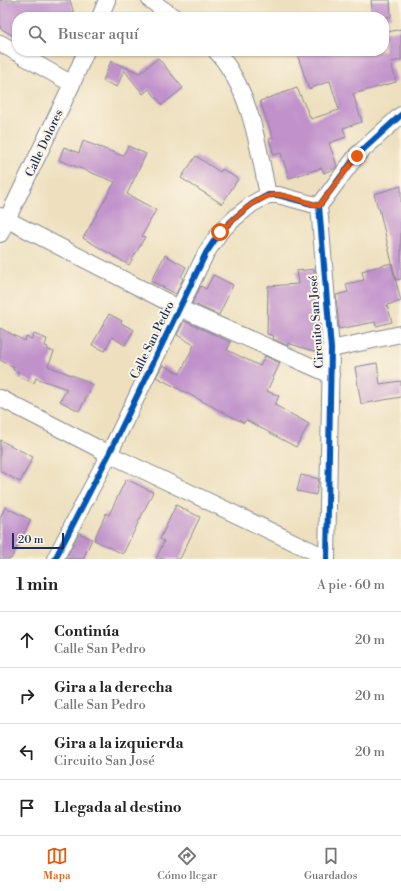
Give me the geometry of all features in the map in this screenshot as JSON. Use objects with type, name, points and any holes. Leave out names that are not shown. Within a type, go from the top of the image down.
[{"type":"street","points":[[102,12],[107,0]]},
{"type":"street","points":[[150,0],[167,12]]},
{"type":"street","points":[[0,43],[12,50]]},
{"type":"street","points":[[23,56],[72,84]]},
{"type":"street","name":"Calle Dolores","points":[[0,234],[4,218],[72,84],[84,56]]},
{"type":"street","points":[[220,56],[238,83],[253,125],[268,195],[278,195],[319,206],[357,156],[401,115]]},
{"type":"street","name":"Calle San Pedro","points":[[55,559],[109,454],[206,253],[220,232],[252,204],[268,195]]},
{"type":"street","name":"Circuito San José","points":[[319,206],[331,349],[327,559]]},
{"type":"street","points":[[4,218],[179,308],[331,375]]},
{"type":"street","points":[[331,349],[401,334]]},
{"type":"street","points":[[0,398],[109,454],[327,559]]},
{"type":"building","points":[[0,0],[70,0],[73,12],[12,12],[12,35],[0,28]]},
{"type":"building","points":[[371,0],[390,0],[391,17],[389,17],[389,12],[372,12]]},
{"type":"building","points":[[401,29],[401,60],[391,62],[396,82],[353,94],[362,122],[343,128],[346,137],[329,143],[337,166],[334,169],[324,173],[322,168],[289,178],[281,153],[274,155],[269,139],[273,138],[260,101],[297,88],[311,119],[339,110],[330,81],[309,89],[298,56],[389,56],[389,32]]},
{"type":"building","points":[[158,58],[183,88],[162,105],[149,89],[143,94],[124,70],[117,87],[103,81],[111,61],[140,73]]},
{"type":"building","points":[[83,141],[123,156],[128,146],[146,154],[127,194],[156,210],[142,236],[145,237],[129,265],[83,238],[115,182],[59,160],[64,147],[79,153]]},
{"type":"building","points":[[196,156],[220,172],[222,169],[238,179],[222,204],[181,178]]},
{"type":"building","points":[[401,186],[401,279],[396,280],[379,208],[374,194]]},
{"type":"building","points":[[165,255],[186,267],[181,277],[183,278],[176,294],[151,281]]},
{"type":"building","points":[[391,263],[401,301],[387,305],[392,322],[376,326],[375,322],[339,329],[336,295],[348,292],[346,284],[364,280],[362,271]]},
{"type":"building","points":[[315,269],[321,354],[288,343],[288,346],[273,339],[274,336],[267,334],[268,286],[298,284],[296,271]]},
{"type":"building","points":[[213,275],[233,285],[219,315],[192,303],[201,286],[206,289]]},
{"type":"building","points":[[109,314],[134,330],[125,345],[112,337],[105,351],[92,345]]},
{"type":"building","points":[[184,321],[231,342],[227,350],[260,366],[265,356],[280,363],[267,391],[279,396],[275,405],[309,424],[296,447],[246,420],[244,423],[156,377],[163,365],[180,374],[194,345],[177,335]]},
{"type":"building","points":[[0,328],[25,341],[26,337],[32,339],[34,334],[47,339],[45,346],[48,347],[47,349],[54,352],[48,366],[93,385],[79,411],[60,401],[67,389],[36,378],[34,383],[17,376],[19,372],[13,370],[14,368],[0,360]]},
{"type":"building","points":[[377,363],[380,384],[401,381],[401,397],[361,404],[355,367]]},
{"type":"building","points":[[0,440],[33,457],[20,482],[0,471]]},
{"type":"building","points":[[301,475],[319,479],[316,495],[297,491]]},
{"type":"building","points":[[126,479],[153,492],[123,554],[94,540],[106,513],[109,515]]},
{"type":"building","points":[[176,505],[200,517],[180,559],[156,559],[164,541],[160,539]]},
{"type":"building","points":[[5,507],[31,520],[11,559],[0,559],[0,518]]},
{"type":"building","points":[[79,533],[92,539],[83,559],[66,559]]},
{"type":"cycle path","points":[[327,559],[331,349],[319,206],[357,155],[401,115]]},
{"type":"cycle path","points":[[55,559],[109,454],[206,253],[220,232],[252,204],[268,195],[278,195],[319,206]]},
{"type":"route","points":[[220,232],[252,204],[268,195],[278,195],[319,206],[357,156]]}]
